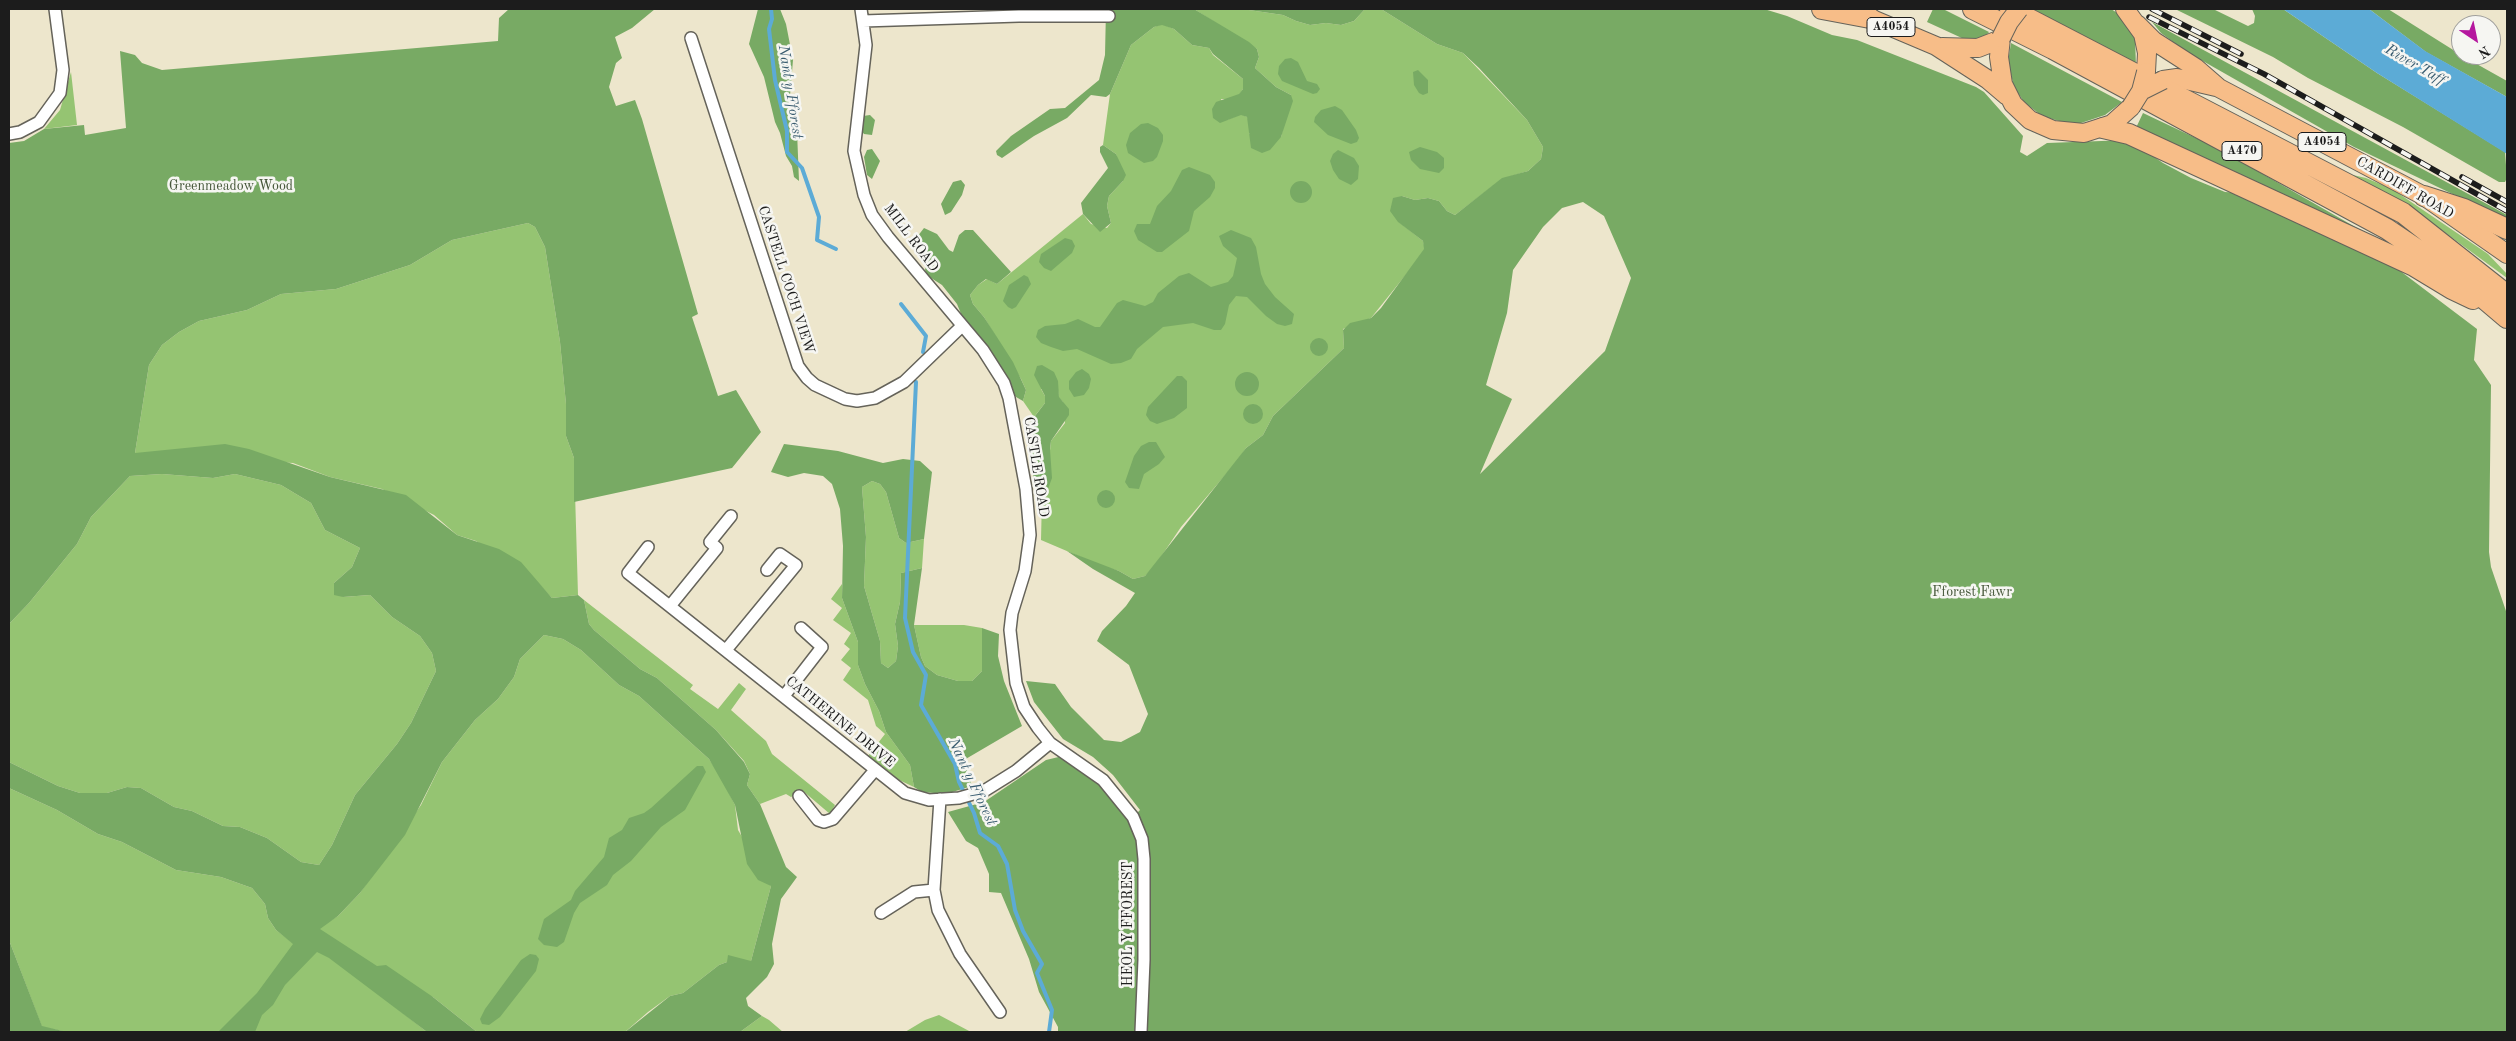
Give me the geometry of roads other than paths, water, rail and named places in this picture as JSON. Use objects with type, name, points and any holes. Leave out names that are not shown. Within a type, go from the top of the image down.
[{"type":"highway","points":[[1822,9],[1870,18]]},
{"type":"highway","name":"A470","points":[[1973,9],[2054,48],[2386,229],[2505,308]]},
{"type":"highway","name":"A470","points":[[2010,9],[2403,213],[2505,308]]},
{"type":"highway","points":[[2103,128],[2129,134],[2414,266],[2452,289],[2505,308]]},
{"type":"highway","points":[[2424,196],[2464,209],[2507,229]]},
{"type":"main road","name":"A4054","points":[[1846,9],[1936,46],[1996,85],[2013,104]]},
{"type":"main road","points":[[2020,9],[2009,22],[2001,38],[1999,57],[2001,75],[2013,104],[2030,120],[2052,130],[2074,134],[2103,128],[2120,118],[2131,107],[2141,91],[2146,72],[2146,44],[2137,24],[2125,9]]},
{"type":"main road","name":"CARDIFF ROAD","points":[[2137,24],[2154,41],[2196,68],[2219,88],[2424,196],[2507,254]]},
{"type":"main road","name":"A4054","points":[[1936,46],[1968,49],[1987,46],[2001,38]]},
{"type":"main road","name":"CARDIFF ROAD","points":[[2141,91],[2163,80],[2177,78],[2219,88]]},
{"type":"street","points":[[9,134],[20,132],[39,122],[52,107],[60,93],[63,70],[55,9]]},
{"type":"street","name":"MILL ROAD","points":[[861,9],[866,45],[854,151],[864,195],[872,214],[888,237],[962,326]]},
{"type":"street","points":[[863,21],[1019,12],[1109,16]]},
{"type":"street","name":"CASTELL COCH VIEW","points":[[691,38],[798,366],[807,378],[822,389],[845,400],[857,401],[875,398],[904,382],[962,326]]},
{"type":"street","name":"CASTLE ROAD","points":[[962,326],[995,368],[1010,398],[1026,488],[1030,535],[1025,571],[1012,613],[1010,630],[1016,683],[1024,707],[1050,743],[1103,780],[1133,817]]},
{"type":"street","points":[[670,606],[717,548],[710,542],[731,516]]},
{"type":"street","name":"CATHERINE DRIVE","points":[[648,548],[628,573],[784,696],[874,770],[905,793],[915,798],[940,799],[965,796],[996,784],[1050,743]]},
{"type":"street","points":[[726,650],[796,565],[780,554],[766,570]]},
{"type":"street","points":[[784,696],[822,646],[801,628]]},
{"type":"street","points":[[799,796],[818,820],[824,822],[834,819],[874,770]]},
{"type":"street","points":[[940,799],[934,890],[938,910],[960,954],[1000,1012]]},
{"type":"street","name":"HEOL Y FFOREST","points":[[1133,817],[1142,839],[1144,859],[1144,960],[1141,1032]]},
{"type":"street","points":[[881,913],[914,892],[934,890]]},
{"type":"water","name":"River Taff","points":[[2283,9],[2369,9],[2425,51],[2507,97],[2507,154],[2377,73]]},
{"type":"waterway","name":"Nant y Fforest","points":[[771,9],[772,19],[769,29],[775,80],[787,131],[787,152],[802,168],[819,217],[817,240],[836,249]]},
{"type":"waterway","name":"Nant y Fforest","points":[[901,304],[926,336],[923,352]]},
{"type":"waterway","name":"Nant y Fforest","points":[[916,382],[905,618],[913,652],[926,675],[921,705],[955,764],[959,782],[974,813],[980,833],[998,846],[1007,864],[1015,910],[1023,931],[1042,964],[1037,973],[1052,1010],[1049,1032]]},
{"type":"railway","points":[[2152,9],[2241,54]]},
{"type":"railway","points":[[2149,17],[2264,74],[2507,211]]},
{"type":"railway","points":[[2462,177],[2507,202]]},
{"type":"park label","name":"Greenmeadow Wood","points":[[231,186]]},
{"type":"park label","name":"Fforest Fawr","points":[[1972,592]]}]
